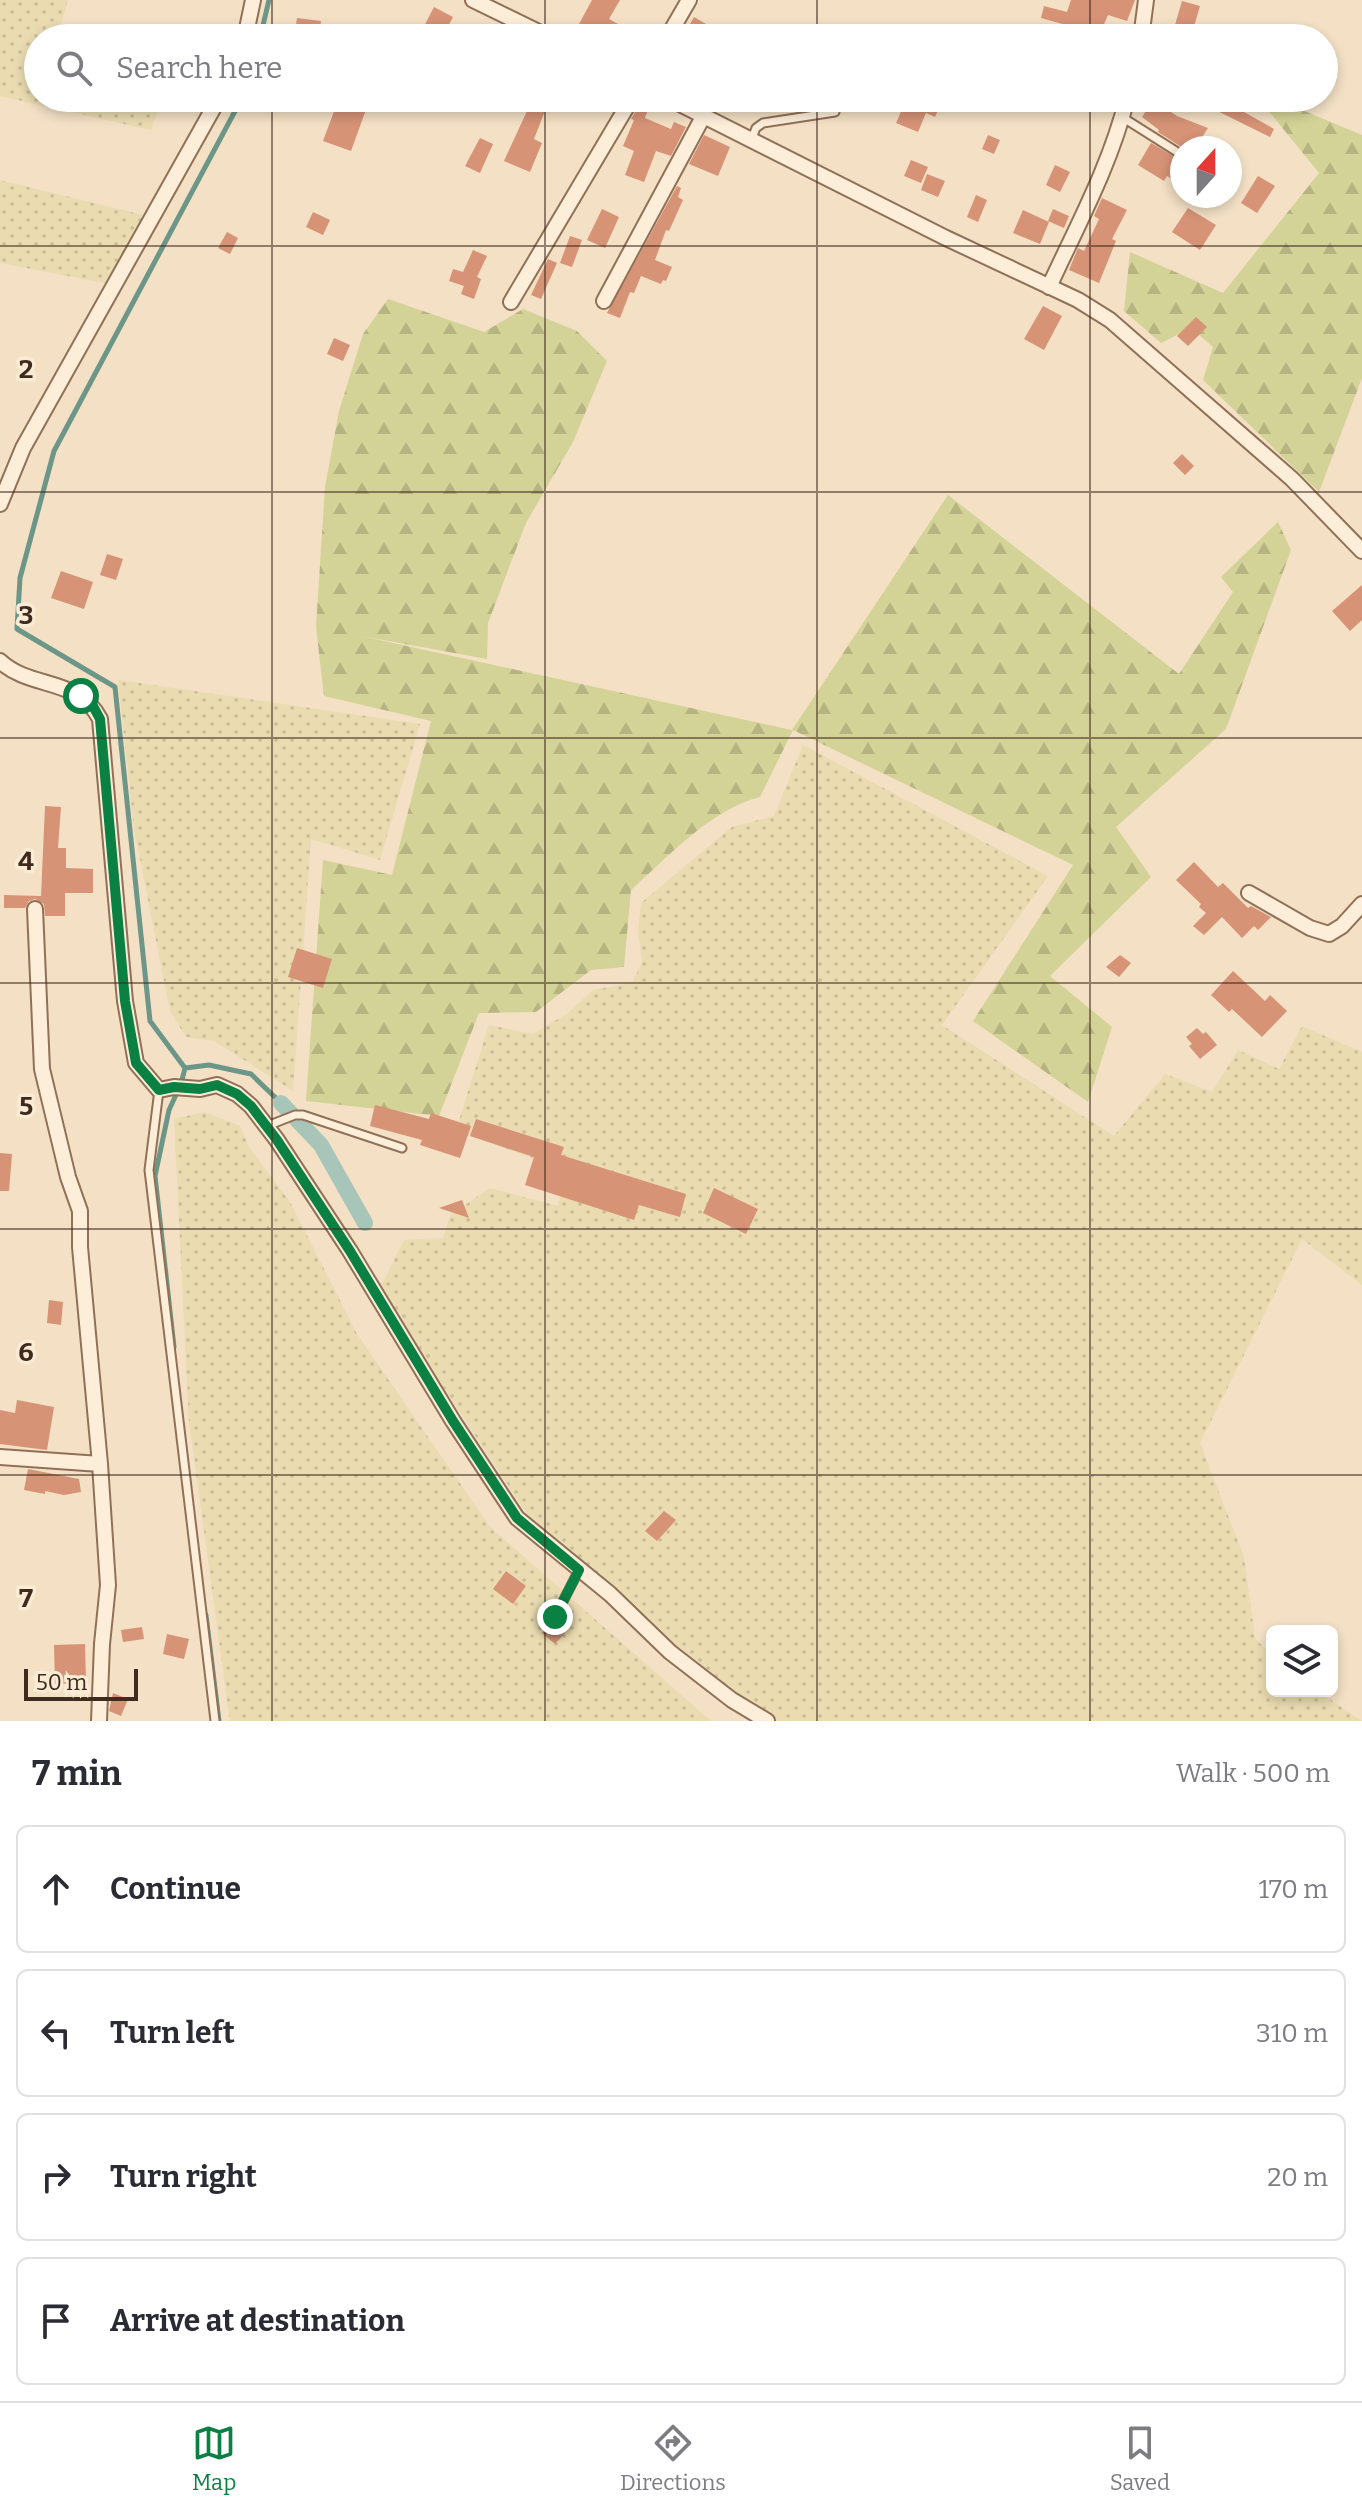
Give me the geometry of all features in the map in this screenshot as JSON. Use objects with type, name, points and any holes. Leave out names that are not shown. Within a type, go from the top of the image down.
[{"type":"street","points":[[248,24],[253,0]]},
{"type":"street","points":[[473,0],[522,24]]},
{"type":"street","points":[[675,24],[689,0]]},
{"type":"street","points":[[1143,24],[1146,0]]},
{"type":"street","points":[[0,504],[23,448],[211,112]]},
{"type":"street","points":[[511,302],[624,112]]},
{"type":"street","points":[[698,112],[946,238],[1078,300],[1110,320],[1292,479],[1362,551]]},
{"type":"street","points":[[1049,287],[1109,155],[1123,112]]},
{"type":"street","points":[[604,301],[704,115]]},
{"type":"street","points":[[0,661],[10,670],[56,684],[81,696],[93,706],[100,719],[125,1001],[136,1063],[167,1088],[200,1089],[217,1085],[237,1094],[270,1124],[453,1421],[517,1518],[610,1594],[670,1652],[732,1700],[767,1721]]},
{"type":"street","points":[[1249,893],[1310,928],[1329,934],[1336,931],[1362,904]]},
{"type":"street","points":[[35,909],[42,1069],[68,1177],[80,1211],[80,1247],[100,1464],[108,1585],[99,1721]]},
{"type":"street","points":[[0,1457],[100,1464]]},
{"type":"lane","points":[[752,138],[756,128],[763,123],[835,112]]},
{"type":"lane","points":[[1122,117],[1170,147]]},
{"type":"lane","points":[[167,1088],[149,1170],[215,1721]]},
{"type":"lane","points":[[270,1124],[303,1115],[402,1148]]},
{"type":"lane","points":[[555,1617],[579,1570]]},
{"type":"shaded area","points":[[0,0],[68,0],[61,24],[24,24],[24,101],[0,96]]},
{"type":"shaded area","points":[[71,112],[158,112],[151,130]]},
{"type":"shaded area","points":[[0,180],[143,215],[110,284],[0,263]]},
{"type":"shaded area","points":[[118,680],[420,724],[380,860],[311,839],[293,1091],[214,1041],[186,1037],[170,1011],[134,829]]},
{"type":"shaded area","points":[[803,745],[1048,876],[942,1025],[1114,1136],[1165,1074],[1212,1092],[1238,1050],[1279,1069],[1302,1026],[1362,1052],[1362,1285],[1302,1239],[1200,1443],[1244,1557],[1255,1638],[1266,1650],[1266,1697],[1327,1697],[1362,1721],[772,1721],[719,1687],[536,1528],[379,1290],[404,1240],[443,1238],[450,1215],[490,1188],[558,1206],[566,1171],[456,1130],[489,1025],[533,1034],[568,1013],[593,990],[632,983],[642,962],[638,930],[641,903],[732,827],[774,816]]},
{"type":"shaded area","points":[[204,1112],[240,1126],[249,1147],[290,1202],[357,1334],[490,1527],[711,1721],[230,1721],[189,1422],[174,1119]]},
{"type":"green space","points":[[1269,112],[1307,112],[1362,135],[1362,378],[1319,492],[1203,380],[1213,347],[1191,328],[1161,343],[1124,311],[1130,252],[1223,293],[1319,173]]},
{"type":"green space","points":[[388,299],[484,332],[523,309],[577,331],[607,361],[573,442],[526,523],[488,623],[487,659],[361,636],[792,730],[948,495],[1179,674],[1233,592],[1221,577],[1278,522],[1291,550],[1226,729],[1116,827],[1151,877],[1050,976],[1112,1027],[1088,1102],[973,1021],[1073,865],[793,730],[760,797],[742,803],[707,823],[631,890],[624,967],[591,970],[536,1012],[479,1013],[439,1116],[306,1101],[323,860],[392,875],[431,721],[324,696],[316,627],[325,487],[339,411],[363,334]]},
{"type":"building","points":[[592,0],[620,0],[609,19],[618,24],[579,24]]},
{"type":"building","points":[[1071,0],[1135,0],[1127,21],[1108,15],[1104,24],[1062,24],[1041,18],[1044,6],[1067,12]]},
{"type":"building","points":[[1182,1],[1200,6],[1195,24],[1175,24]]},
{"type":"building","points":[[434,7],[453,17],[449,24],[425,24]]},
{"type":"building","points":[[694,17],[706,24],[690,24]]},
{"type":"building","points":[[297,18],[321,21],[321,24],[296,24]]},
{"type":"building","points":[[334,112],[365,112],[351,151],[323,141]]},
{"type":"building","points":[[527,112],[545,112],[534,139],[542,143],[530,172],[504,161]]},
{"type":"building","points":[[635,112],[647,112],[645,118],[671,129],[674,122],[686,127],[671,156],[656,151],[644,182],[625,175],[634,151],[623,146],[634,120],[631,119]]},
{"type":"building","points":[[901,112],[937,112],[935,117],[926,113],[918,132],[896,123]]},
{"type":"building","points":[[1145,112],[1171,112],[1208,128],[1203,136],[1170,136],[1170,140],[1142,117]]},
{"type":"building","points":[[1219,112],[1244,112],[1274,129],[1270,137]]},
{"type":"building","points":[[704,135],[730,147],[718,176],[689,164]]},
{"type":"building","points":[[988,135],[1000,140],[994,154],[982,149]]},
{"type":"building","points":[[480,138],[493,144],[480,173],[465,166]]},
{"type":"building","points":[[1151,143],[1170,154],[1170,178],[1167,176],[1164,181],[1138,165]]},
{"type":"building","points":[[911,160],[928,167],[921,183],[904,176]]},
{"type":"building","points":[[1055,165],[1070,172],[1060,192],[1046,185]]},
{"type":"building","points":[[927,174],[945,181],[938,197],[921,190]]},
{"type":"building","points":[[1258,176],[1275,186],[1257,213],[1242,201]]},
{"type":"building","points":[[677,186],[681,188],[678,197],[683,200],[669,231],[666,230],[655,260],[672,267],[666,281],[663,280],[661,284],[641,276],[634,293],[630,292],[620,318],[607,313]]},
{"type":"building","points":[[976,195],[987,200],[978,222],[967,217]]},
{"type":"building","points":[[1102,198],[1127,210],[1112,239],[1116,241],[1099,283],[1069,270],[1078,248],[1084,251],[1099,219],[1094,216]]},
{"type":"building","points":[[1188,208],[1216,225],[1200,250],[1172,232]]},
{"type":"building","points":[[602,209],[619,217],[605,248],[587,240]]},
{"type":"building","points":[[1053,209],[1069,216],[1064,228],[1048,221]]},
{"type":"building","points":[[1023,210],[1049,222],[1040,244],[1013,233]]},
{"type":"building","points":[[313,212],[330,220],[323,235],[306,227]]},
{"type":"building","points":[[227,232],[238,238],[230,254],[218,248]]},
{"type":"building","points":[[570,236],[582,240],[572,267],[560,263]]},
{"type":"building","points":[[473,250],[487,256],[477,277],[481,279],[474,299],[461,294],[464,286],[449,281],[453,269],[463,272]]},
{"type":"building","points":[[548,259],[557,263],[541,299],[531,295]]},
{"type":"building","points":[[1043,306],[1062,316],[1044,350],[1024,339]]},
{"type":"building","points":[[1196,317],[1207,327],[1188,346],[1177,336]]},
{"type":"building","points":[[334,338],[350,345],[343,361],[327,354]]},
{"type":"building","points":[[1182,454],[1194,466],[1185,475],[1173,463]]},
{"type":"building","points":[[107,554],[123,559],[116,580],[100,575]]},
{"type":"building","points":[[61,571],[93,582],[84,609],[51,598]]},
{"type":"building","points":[[1362,585],[1362,620],[1350,631],[1332,611]]},
{"type":"building","points":[[45,806],[61,807],[58,848],[66,848],[66,868],[93,869],[93,893],[65,893],[65,916],[45,916],[44,904],[35,899],[29,901],[25,908],[4,908],[4,895],[41,896]]},
{"type":"building","points":[[1194,862],[1218,887],[1223,883],[1248,908],[1251,906],[1271,917],[1258,930],[1254,926],[1242,938],[1222,917],[1204,935],[1193,926],[1206,913],[1176,880]]},
{"type":"building","points":[[297,948],[332,959],[323,988],[288,977]]},
{"type":"building","points":[[1120,955],[1131,963],[1119,977],[1106,967]]},
{"type":"building","points":[[1233,971],[1265,1001],[1270,995],[1287,1011],[1262,1037],[1232,1009],[1229,1012],[1211,995]]},
{"type":"building","points":[[1197,1028],[1203,1034],[1206,1032],[1217,1045],[1200,1059],[1186,1037]]},
{"type":"building","points":[[375,1105],[429,1119],[431,1113],[471,1126],[460,1158],[420,1145],[422,1140],[370,1126]]},
{"type":"building","points":[[476,1119],[564,1147],[561,1155],[686,1194],[680,1217],[639,1205],[634,1220],[525,1185],[534,1157],[470,1136]]},
{"type":"building","points":[[0,1153],[12,1154],[9,1191],[0,1191]]},
{"type":"building","points":[[714,1188],[758,1209],[746,1234],[703,1213]]},
{"type":"building","points":[[462,1200],[469,1218],[439,1208]]},
{"type":"building","points":[[49,1300],[63,1302],[61,1325],[47,1323]]},
{"type":"building","points":[[17,1400],[54,1407],[47,1450],[0,1444],[0,1410],[15,1413]]},
{"type":"building","points":[[28,1469],[79,1479],[81,1492],[64,1495],[24,1490]]},
{"type":"building","points":[[664,1511],[676,1520],[657,1541],[645,1531]]},
{"type":"building","points":[[506,1571],[526,1586],[513,1604],[493,1589]]},
{"type":"building","points":[[551,1622],[565,1633],[555,1644],[542,1633]]},
{"type":"building","points":[[142,1627],[144,1639],[123,1642],[121,1630]]},
{"type":"building","points":[[167,1634],[189,1639],[184,1659],[163,1654]]},
{"type":"building","points":[[85,1644],[86,1683],[55,1684],[54,1645]]},
{"type":"building","points":[[113,1693],[128,1699],[121,1716],[109,1711]]},
{"type":"waterway","points":[[263,24],[269,0]]},
{"type":"waterway","points":[[235,112],[54,451],[20,578],[17,629],[115,687],[150,1021],[185,1068],[209,1065],[251,1074],[281,1103]]},
{"type":"waterway","points":[[174,1347],[155,1176],[169,1110],[185,1068]]},
{"type":"waterway","points":[[281,1103],[321,1145],[365,1223]]},
{"type":"waterway","points":[[206,1615],[219,1721]]},
{"type":"route","points":[[81,696],[93,706],[100,719],[125,1001],[136,1063],[159,1090],[174,1087],[200,1089],[217,1085],[237,1094],[267,1126],[350,1251],[453,1421],[517,1518],[579,1570],[555,1617]]}]
